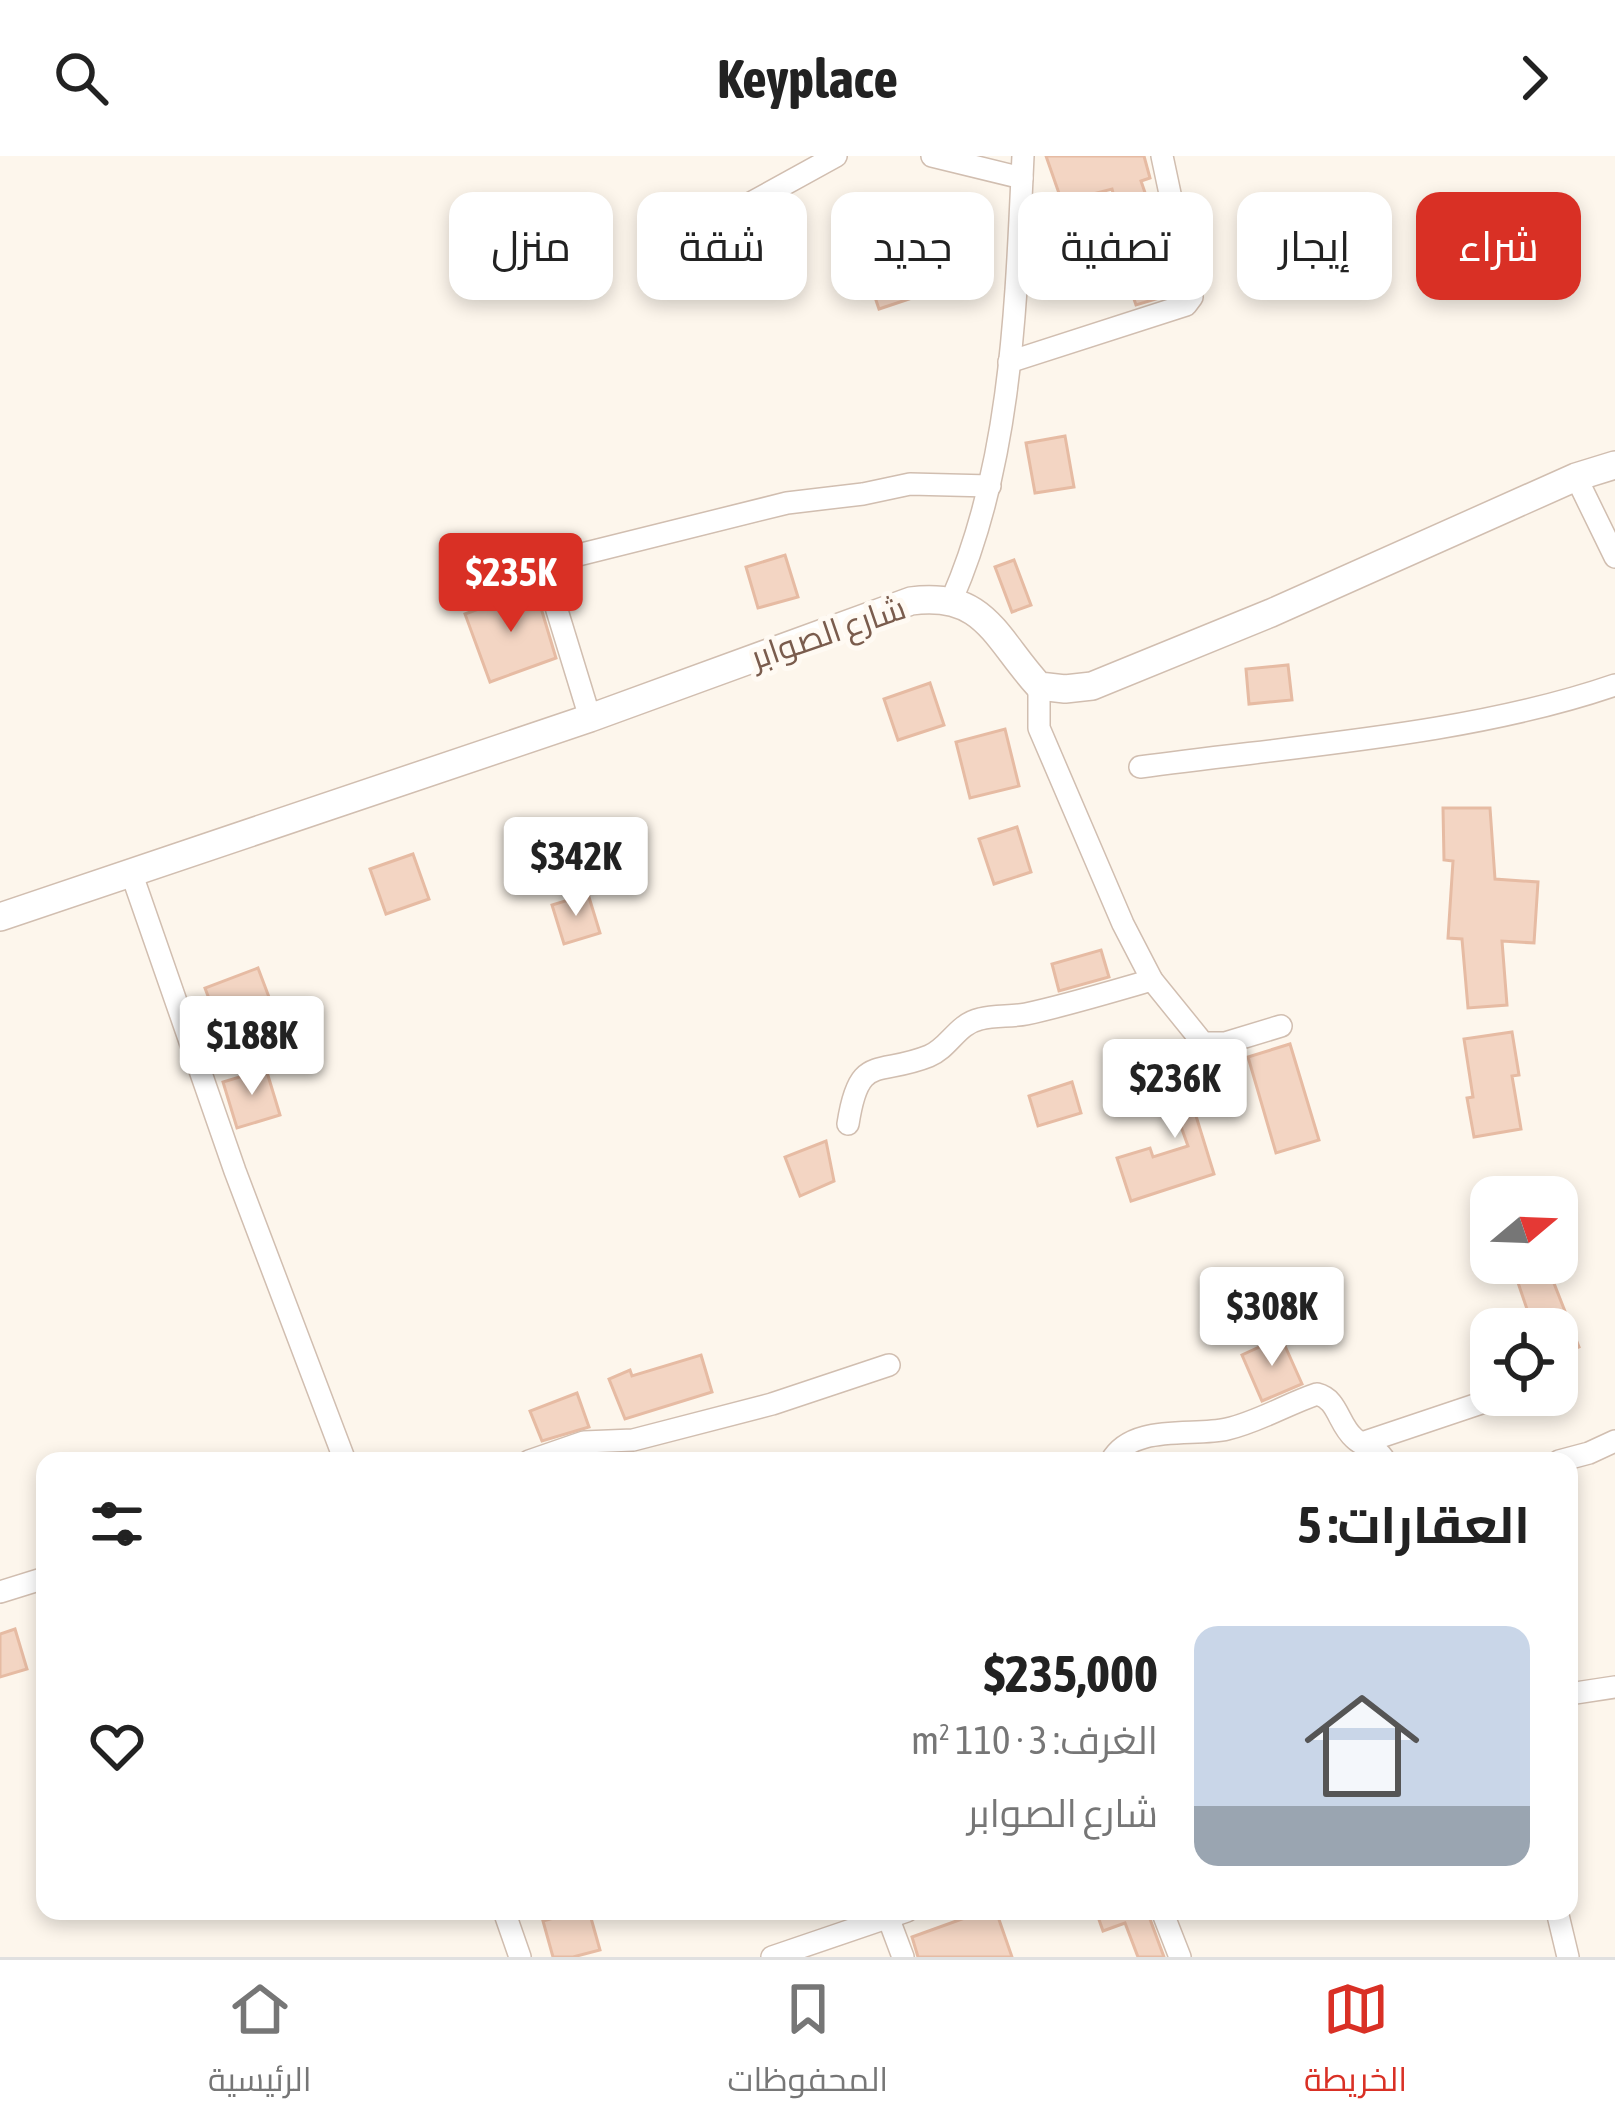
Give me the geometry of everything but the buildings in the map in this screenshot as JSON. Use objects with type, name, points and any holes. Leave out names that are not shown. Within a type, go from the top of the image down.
[{"type":"street","points":[[771,192],[836,156]]},
{"type":"street","points":[[932,156],[1023,167],[1009,362],[990,486],[952,599]]},
{"type":"street","points":[[1009,362],[1186,305],[1192,297],[1162,156]]},
{"type":"street","points":[[1281,1026],[1225,1043],[1203,1043],[1152,980],[1085,840],[1039,728],[1039,686],[1065,689],[1126,675],[1615,464]]},
{"type":"street","points":[[1576,477],[1615,557]]},
{"type":"street","points":[[590,718],[549,588],[551,568],[562,559],[787,502],[910,484],[990,486]]},
{"type":"street","name":"شارع الصوابر","points":[[0,917],[590,718],[911,601],[952,599],[973,610],[1039,686]]},
{"type":"street","points":[[1140,767],[1474,721],[1615,685]]},
{"type":"street","points":[[131,872],[228,1150],[342,1452]]},
{"type":"street","points":[[848,1124],[853,1091],[865,1076],[878,1066],[935,1054],[976,1019],[1021,1016],[1152,980]]},
{"type":"street","points":[[555,1452],[584,1442],[633,1440],[751,1410],[889,1365]]},
{"type":"street","points":[[1119,1452],[1175,1432],[1226,1429],[1317,1394],[1329,1399],[1352,1437],[1379,1452]]},
{"type":"street","points":[[1362,1443],[1470,1407]]},
{"type":"street","points":[[1578,1456],[1615,1441]]},
{"type":"street","points":[[0,1592],[36,1580]]},
{"type":"street","points":[[1578,1693],[1615,1687]]},
{"type":"street","points":[[507,1920],[520,1957]]},
{"type":"street","points":[[772,1957],[880,1920]]},
{"type":"street","points":[[899,1920],[903,1957]]},
{"type":"street","points":[[1166,1920],[1180,1957]]},
{"type":"street","points":[[1559,1920],[1568,1957]]}]
